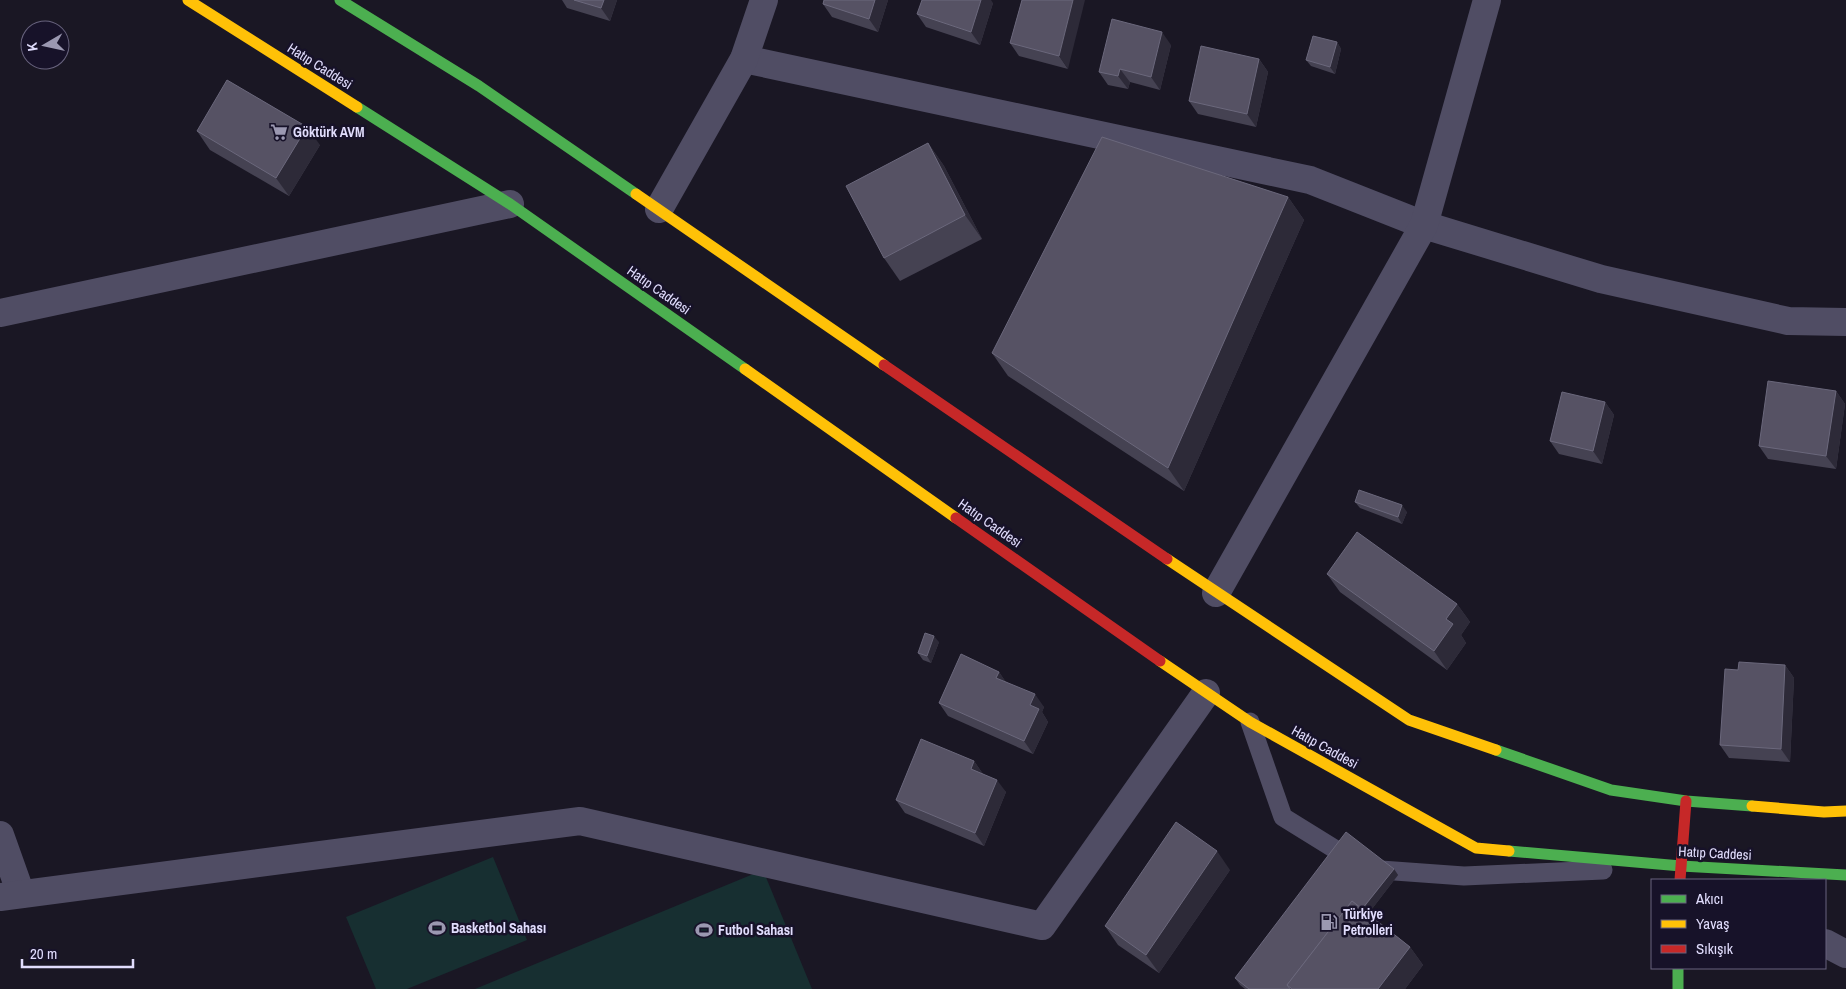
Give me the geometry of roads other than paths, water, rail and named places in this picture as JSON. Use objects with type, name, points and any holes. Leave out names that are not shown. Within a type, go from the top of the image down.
[{"type":"main road","name":"Hatıp Caddesi","points":[[188,0],[510,204],[1250,722],[1476,848],[1680,873],[1846,876]]},
{"type":"main road","points":[[340,0],[479,86],[1216,593],[1409,720],[1612,790],[1686,801],[1824,812],[1846,811]]},
{"type":"main road","points":[[1680,873],[1686,801]]},
{"type":"main road","points":[[1678,969],[1678,989]]},
{"type":"street","points":[[659,210],[744,60],[764,0]]},
{"type":"street","points":[[1216,593],[1424,225],[1487,0]]},
{"type":"street","points":[[744,60],[1310,180],[1424,225],[1602,279],[1788,320],[1846,322]]},
{"type":"street","points":[[0,313],[510,204]]},
{"type":"street","points":[[0,835],[11,896],[580,821],[1042,926],[1206,693]]},
{"type":"street","points":[[1680,873],[1704,879]]},
{"type":"street","points":[[1826,944],[1846,954]]},
{"type":"lane","points":[[1250,722],[1283,817],[1367,869],[1464,876],[1680,873]]},
{"type":"place","name":"Göktürk AVM","points":[[279,132]]},
{"type":"place","name":"Türkiye Petrolleri","points":[[1329,922]]},
{"type":"place","name":"Basketbol Sahası","points":[[437,928]]},
{"type":"place","name":"Futbol Sahası","points":[[704,930]]}]
